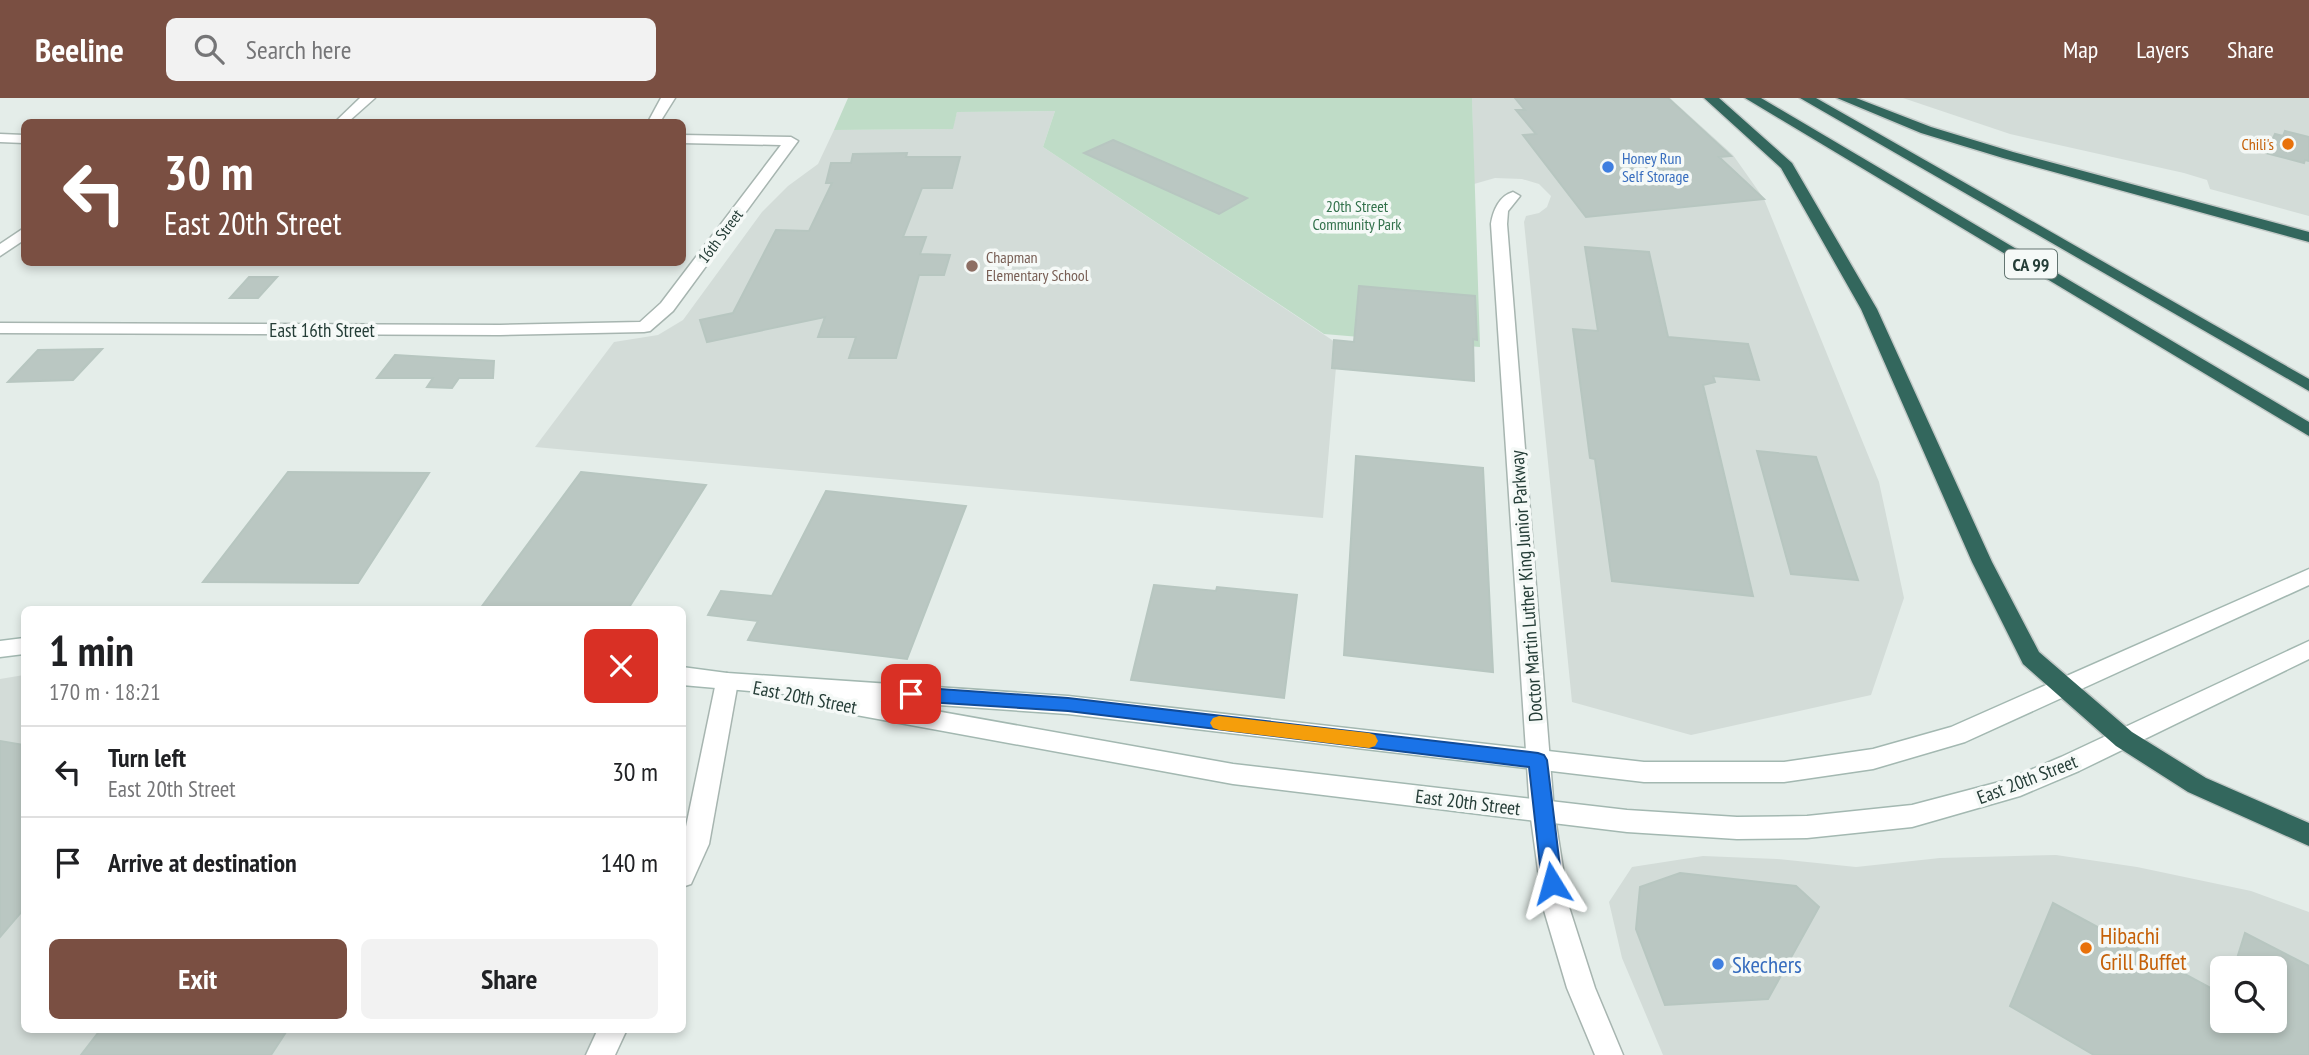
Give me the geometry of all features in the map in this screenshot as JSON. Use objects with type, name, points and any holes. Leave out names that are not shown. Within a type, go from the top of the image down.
[{"type":"highway","points":[[1711,98],[1787,166],[1869,309],[2004,610],[2031,658],[2124,739],[2197,785],[2309,835]]},
{"type":"highway","name":"CA 99","points":[[1752,98],[2309,430]]},
{"type":"highway","name":"CA 99","points":[[1807,98],[2309,386]]},
{"type":"highway","points":[[1844,98],[1926,130],[2008,155],[2309,237]]},
{"type":"street","points":[[344,119],[368,98]]},
{"type":"street","points":[[656,119],[668,98]]},
{"type":"street","points":[[0,138],[21,138]]},
{"type":"street","name":"16th Street","points":[[644,327],[667,307],[791,141],[686,139]]},
{"type":"street","name":"Doctor Martin Luther King Junior Parkway","points":[[1513,196],[1501,210],[1499,224],[1542,811],[1556,906],[1581,988],[1609,1055]]},
{"type":"street","points":[[0,251],[21,235]]},
{"type":"street","name":"East 16th Street","points":[[0,328],[500,330],[644,327]]},
{"type":"street","name":"East 20th Street","points":[[727,682],[1068,705],[1538,760],[1678,773],[1747,774],[1815,769],[1873,759],[1957,735],[2309,576]]},
{"type":"street","points":[[0,649],[21,646]]},
{"type":"street","name":"East 20th Street","points":[[686,677],[1199,769],[1627,821],[1737,828],[1807,827],[1879,821],[1943,809],[2011,789],[2124,739],[2309,649]]},
{"type":"street","points":[[686,867],[696,844],[727,682]]},
{"type":"street","points":[[600,1055],[611,1033]]},
{"type":"shaded area","points":[[1472,98],[1670,98],[1733,155],[1764,199],[1879,482],[1904,598],[1871,695],[1691,735],[1572,702],[1524,222],[1526,216],[1539,213],[1547,207],[1551,196],[1539,184],[1522,179],[1495,178],[1474,184]]},
{"type":"shaded area","points":[[1903,98],[2309,98],[2309,216],[2210,189],[2207,180],[2184,173],[2010,134]]},
{"type":"shaded area","name":"Chapman Elementary School","points":[[1055,111],[1043,147],[1338,344],[1323,518],[535,447],[614,342],[658,335],[683,320],[762,212],[788,186],[818,164],[834,130],[952,129],[957,112]]},
{"type":"shaded area","points":[[21,676],[21,1033],[627,1033],[616,1055],[0,1055],[0,679]]},
{"type":"shaded area","points":[[2056,855],[2137,867],[2251,891],[2309,912],[2309,1055],[1663,1055],[1622,958],[1609,902],[1632,867],[1703,856],[1777,859],[1856,867],[1940,858]]},
{"type":"green space","name":"20th Street Community Park","points":[[848,98],[1472,98],[1480,347],[1324,334],[1043,147],[1055,111],[957,112],[953,129],[834,130]]},
{"type":"building","name":"Honey Run Self Storage","points":[[1515,98],[1668,98],[1731,156],[1719,157],[1764,199],[1586,217],[1523,135],[1536,134],[1516,110],[1525,110]]},
{"type":"building","name":"Chili's","points":[[2285,131],[2309,137],[2309,161],[2305,160],[2304,163],[2266,153],[2275,134],[2283,136]]},
{"type":"building","points":[[1113,140],[1247,198],[1219,214],[1084,153]]},
{"type":"building","points":[[907,153],[906,157],[960,157],[952,188],[922,188],[903,237],[926,237],[920,254],[950,255],[944,275],[919,275],[896,358],[849,358],[856,337],[818,337],[825,317],[707,342],[700,320],[733,313],[776,230],[809,231],[832,183],[826,183],[831,163],[851,163],[853,154]]},
{"type":"building","points":[[1585,247],[1649,252],[1668,337],[1748,344],[1759,380],[1713,376],[1715,382],[1703,385],[1753,596],[1612,581],[1595,459],[1590,458],[1573,329],[1598,331]]},
{"type":"building","points":[[249,277],[277,277],[258,298],[230,298]]},
{"type":"building","points":[[1359,286],[1475,296],[1477,340],[1473,339],[1474,381],[1332,368],[1334,340],[1354,342]]},
{"type":"building","points":[[102,349],[73,380],[8,382],[38,350]]},
{"type":"building","points":[[395,355],[494,361],[493,378],[459,378],[452,388],[427,387],[433,378],[377,378]]},
{"type":"building","points":[[1757,451],[1816,457],[1858,580],[1791,574]]},
{"type":"building","points":[[1356,456],[1483,468],[1493,672],[1344,655]]},
{"type":"building","points":[[288,472],[429,473],[358,583],[203,582]]},
{"type":"building","points":[[581,472],[706,485],[630,606],[482,606]]},
{"type":"building","points":[[826,491],[966,506],[907,659],[748,640],[758,621],[708,615],[721,591],[772,596]]},
{"type":"building","points":[[1154,585],[1216,591],[1217,587],[1297,595],[1284,698],[1131,680]]},
{"type":"building","points":[[0,741],[21,744],[21,912],[0,937]]},
{"type":"building","name":"Skechers","points":[[1680,873],[1796,886],[1819,907],[1768,999],[1665,1005],[1636,929],[1640,887]]},
{"type":"building","name":"Hibachi Grill Buffet","points":[[2053,903],[2210,988],[2210,1033],[2287,1033],[2287,956],[2238,956],[2245,933],[2309,966],[2309,1055],[2094,1055],[2010,1006]]},
{"type":"building","points":[[98,1033],[285,1033],[271,1055],[81,1055]]},
{"type":"slow traffic","points":[[1219,723],[1369,741]]},
{"type":"place","name":"Chili's","points":[[2288,144]]},
{"type":"place","name":"Honey Run Self Storage","points":[[1608,167]]},
{"type":"place","name":"Chapman Elementary School","points":[[972,266]]},
{"type":"place","name":"Hibachi Grill Buffet","points":[[2086,948]]},
{"type":"place","name":"Skechers","points":[[1718,964]]},
{"type":"route","points":[[911,694],[1068,705],[1538,760],[1552,883]]}]
